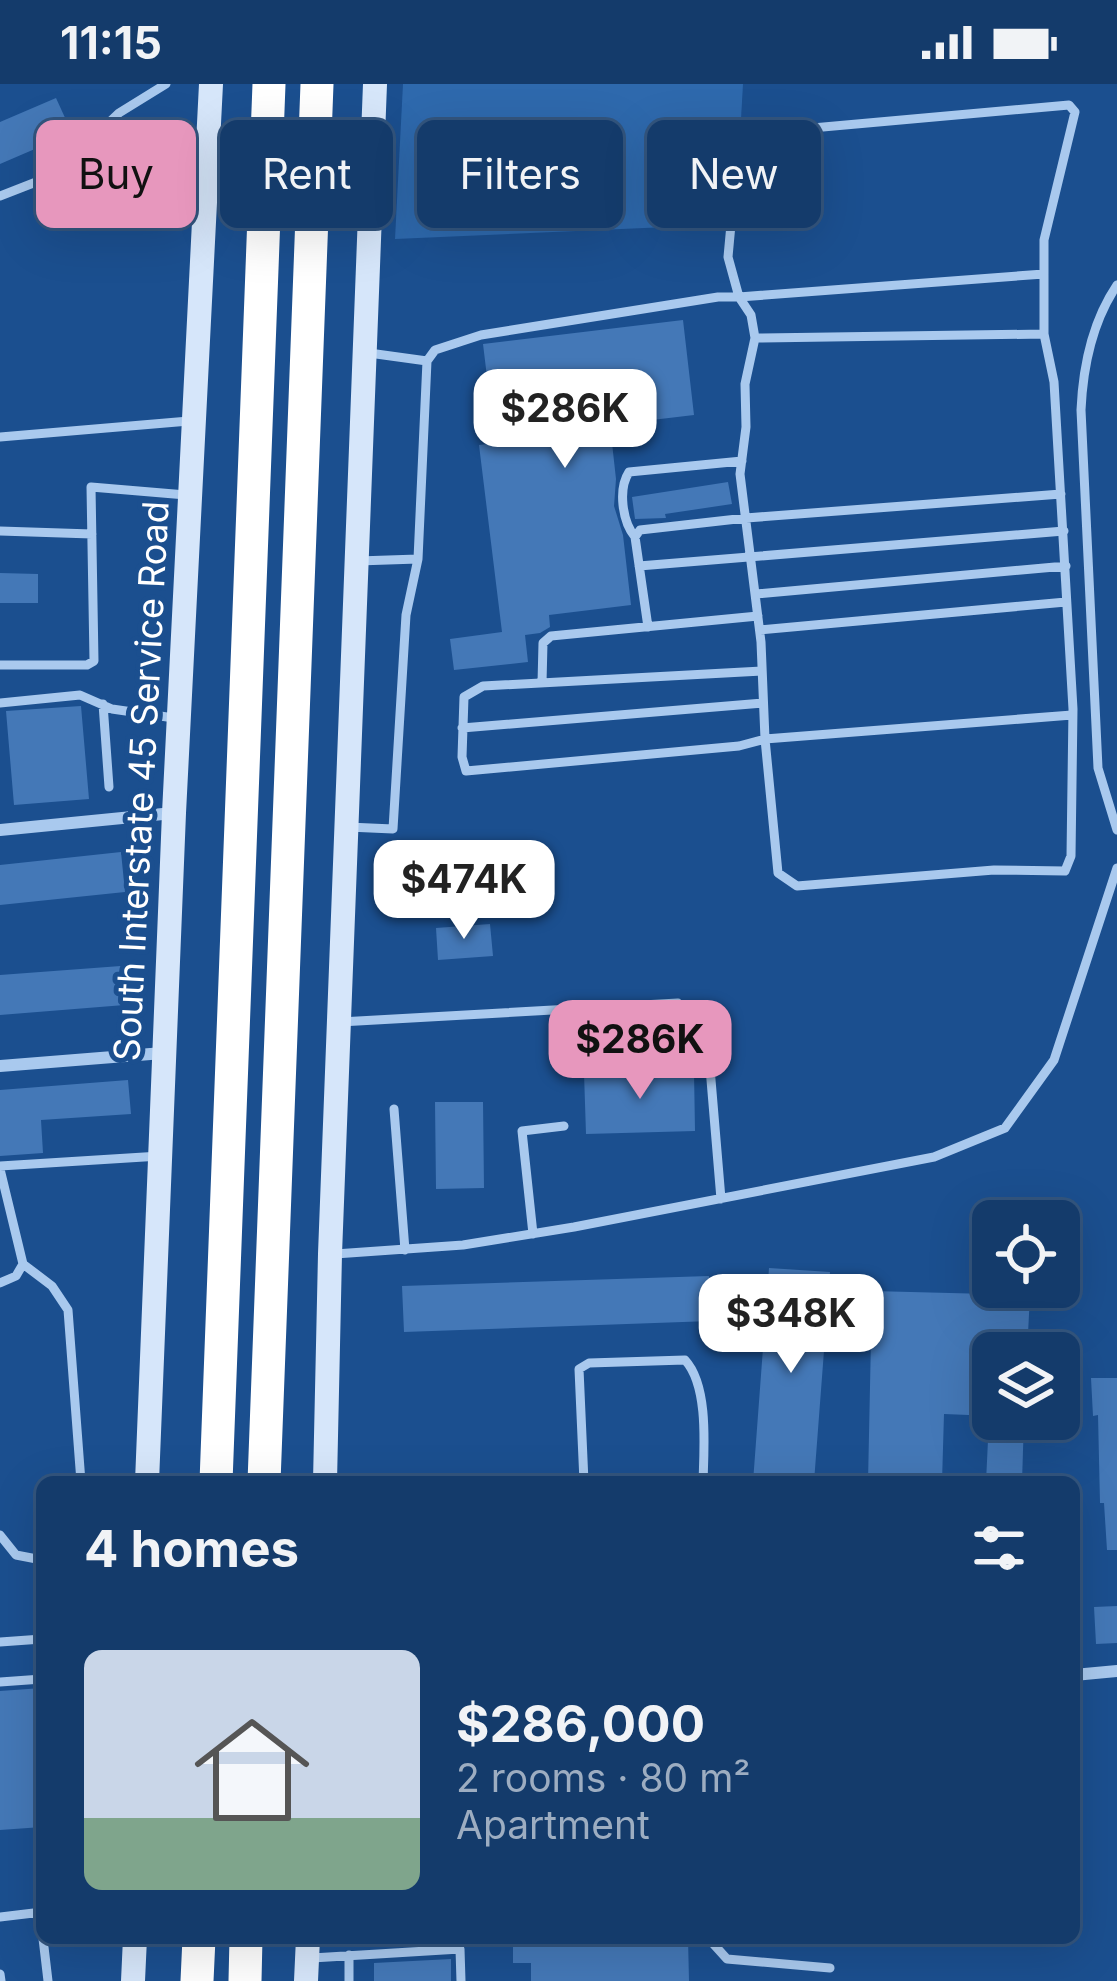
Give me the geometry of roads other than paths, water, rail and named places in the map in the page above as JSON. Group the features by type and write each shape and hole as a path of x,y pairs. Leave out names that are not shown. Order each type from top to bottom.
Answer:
{"highway":[{"path":"216,1476 269,84"},
{"path":"264,1476 319,91"},
{"path":"244,1981 246,1944"}],"main road":[{"name":"South Interstate 45 Service Road","path":"147,1476 174,813 211,84"},
{"path":"325,1476 375,84"},
{"path":"134,1981 135,1944"}],"street":[{"path":"0,830 174,813"},
{"path":"0,1066 163,1054"},
{"path":"1080,1674 1117,1671"}],"lane":[{"path":"0,196 55,175 119,113 166,84"},
{"path":"1069,105 1075,112 1044,240 1045,334 1054,382 1072,715 1071,856 1065,871 994,870 797,886 778,873 742,461 745,384 754,338 751,315 739,298 728,257 739,138 744,134 1069,105"},
{"path":"348,827 393,829 406,615 418,560 427,361 435,350 481,335 718,296 1044,274"},
{"path":"1117,285 1084,366 1082,410 1098,768 1117,830"},
{"path":"754,338 1045,334"},
{"path":"363,352 427,361"},
{"path":"0,437 195,421"},
{"path":"649,627 635,537 626,526 623,482 629,472 742,461"},
{"path":"0,665 87,665 94,661 92,487 191,496"},
{"path":"635,537 640,530 746,518 1061,494"},
{"path":"0,531 92,534"},
{"path":"639,566 1064,531"},
{"path":"358,561 418,560"},
{"path":"756,594 1066,566"},
{"path":"760,629 1066,602"},
{"path":"542,683 543,643 551,636 758,616"},
{"path":"762,671 483,686 464,697 466,770 739,746 765,739 1072,715"},
{"path":"0,703 80,695 124,711 179,718"},
{"path":"462,728 763,703"},
{"path":"103,704 109,787"},
{"path":"330,1254 533,1234 721,1199 934,1157 1005,1128 1054,1060 1117,868"},
{"path":"340,1022 679,1003"},
{"path":"710,1068 721,1199"},
{"path":"394,1109 405,1250"},
{"path":"533,1234 521,1131 564,1126"},
{"path":"81,1476 68,1310 52,1286 23,1264 0,1168 160,1156"},
{"path":"0,1283 16,1276 23,1264"},
{"path":"584,1476 579,1369 589,1363 685,1360 692,1367 705,1424 703,1476"},
{"path":"0,1535 16,1555 36,1559"},
{"path":"0,1642 36,1639"},
{"path":"0,1682 36,1679"},
{"path":"0,1917 36,1913"},
{"path":"44,1944 48,1981"},
{"path":"714,1944 727,1958 830,1968"},
{"path":"307,1959 460,1949 461,1981"},
{"path":"349,1955 349,1981"}]}
